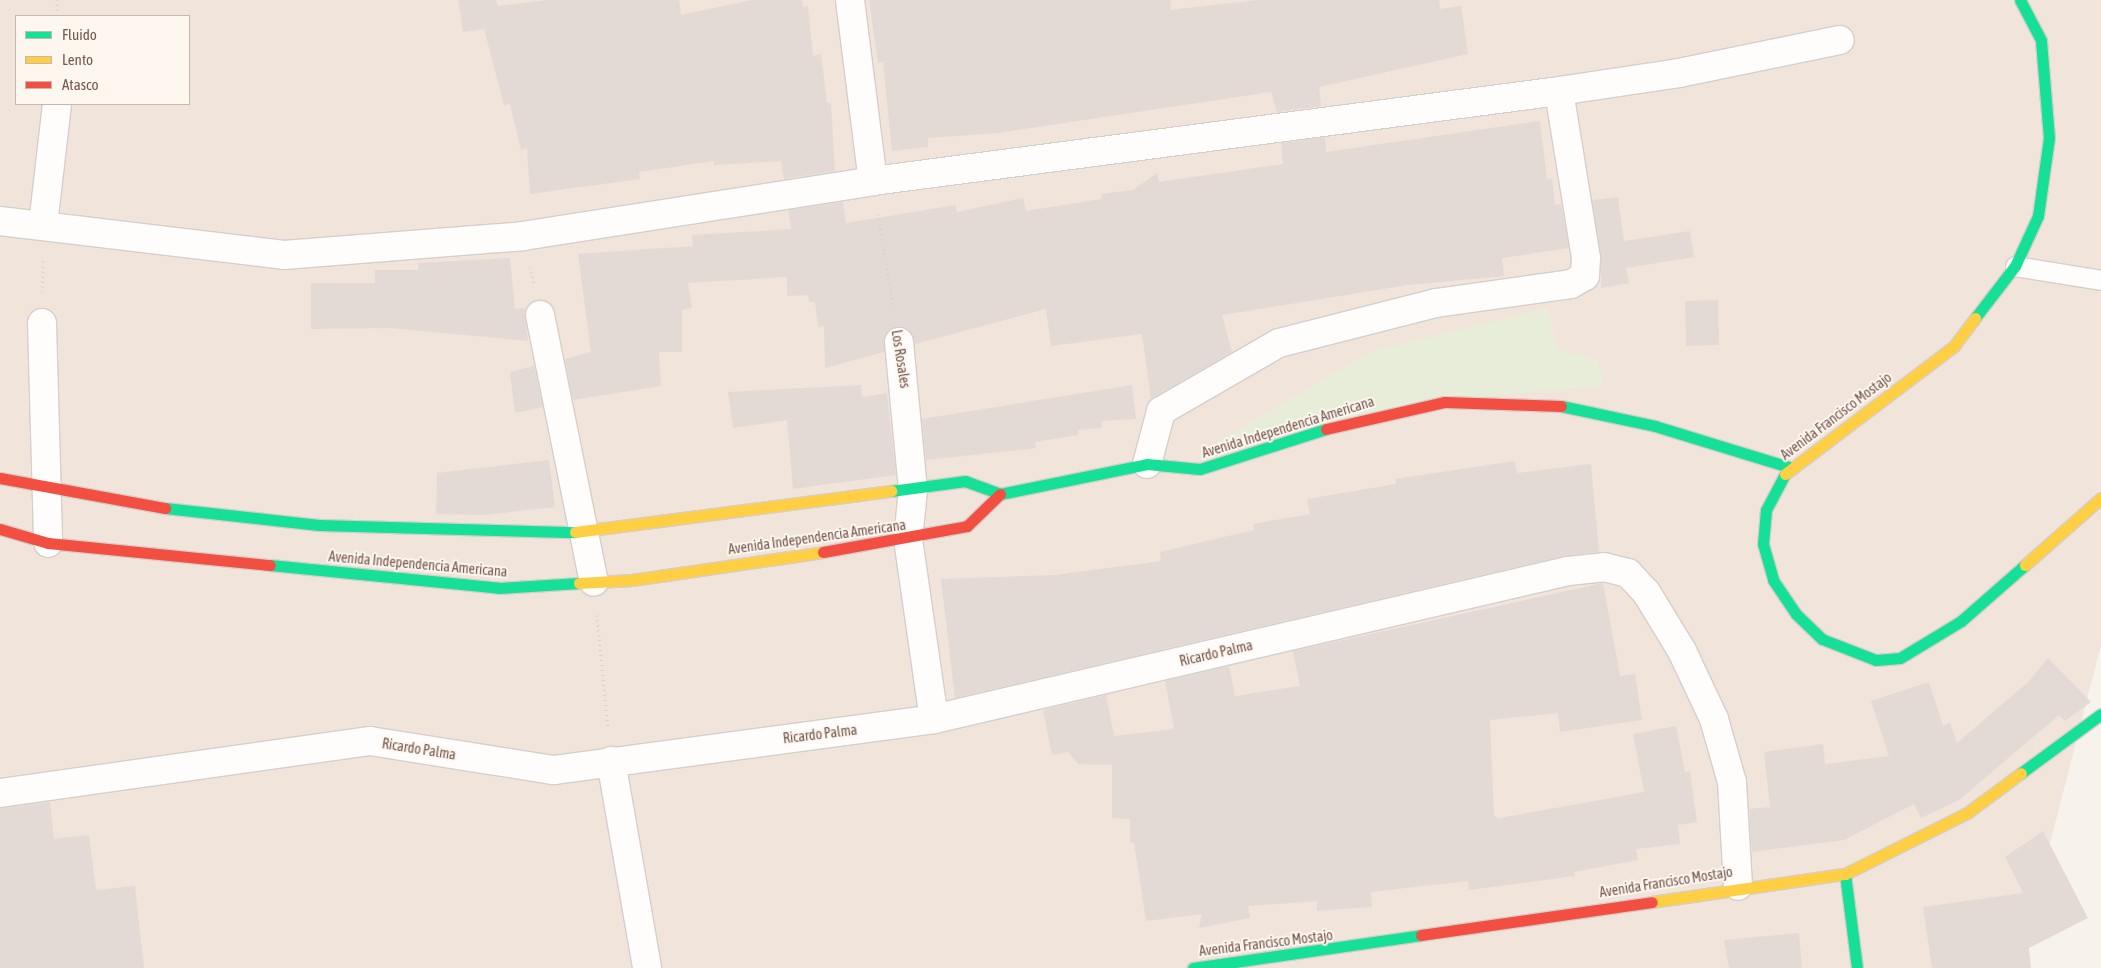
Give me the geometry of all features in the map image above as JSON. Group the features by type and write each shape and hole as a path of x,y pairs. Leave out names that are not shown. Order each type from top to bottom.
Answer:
{"street":[{"path":"850,0 873,181"},
{"name":"Avenida Francisco Mostajo","path":"2020,0 2041,40 2049,138 2038,216 2015,266 1954,346 1789,467 1766,510 1763,544 1773,580 1796,614 1822,639 1876,660 1900,658 1960,621 2101,498"},
{"path":"0,221 284,255 523,236 873,181 1559,92 1679,73 1840,40"},
{"path":"1147,464 1161,411 1279,344 1436,303 1571,284 1585,276 1586,258 1559,92"},
{"path":"43,225 57,105"},
{"path":"540,315 587,530 594,582"},
{"path":"42,323 49,491 48,543"},
{"name":"Los Rosales","path":"899,342 913,490 908,539 934,719"},
{"name":"Avenida Independencia Americana","path":"0,529 48,543 499,588 594,582 908,539 966,526 1000,494 1147,464 1200,469 1362,418 1445,402 1549,404 1655,426 1789,467"},
{"path":"0,478 49,491 120,503 318,525 544,534 913,490 965,482 1000,494"},
{"name":"Ricardo Palma","path":"0,793 370,741 554,770 934,719 1568,571 1604,567 1628,573 1646,592 1682,651 1714,719 1732,782 1738,886"},
{"name":"Avenida Francisco Mostajo","path":"1193,968 1738,886 1845,874 1967,813 2101,714"},
{"path":"610,761 648,968"},
{"path":"1845,874 1857,968"}],"lane":[{"path":"2015,266 2101,280"}],"path":[{"path":"57,0 57,15"},
{"name":"Los Rosales","path":"873,181 899,342"},
{"path":"42,323 43,225"},
{"path":"523,236 540,315"},
{"path":"594,582 610,761"}],"shaded area":[{"path":"0,0 2101,0 2101,645 2018,968 0,968"}],"green space":[{"path":"1547,308 1558,350 1598,360 1604,386 1451,399 1219,448 1217,442 1372,351"}],"building":[{"path":"458,0 496,0 498,6 548,0 679,0 681,15 752,0 802,0 803,7 808,6 813,56 821,54 827,103 831,103 835,171 784,179 781,161 714,165 714,161 639,172 640,179 530,194 527,148 521,150 510,104 504,105 484,29 463,32"},
{"path":"869,0 1171,0 1170,10 1257,0 1439,0 1440,9 1461,6 1468,54 1319,87 1321,106 1277,112 1271,92 997,133 928,138 928,147 892,151 883,62 878,63"},
{"path":"1540,121 1547,179 1552,178 1555,205 1561,204 1569,248 1502,258 1504,276 1408,285 1222,315 1232,352 1151,399 1142,334 1051,346 1046,309 915,344 911,333 897,327 885,335 884,352 825,368 824,326 818,327 815,302 809,302 808,295 787,296 787,277 688,283 692,308 682,310 682,352 659,352 661,386 573,400 565,359 591,352 578,254 693,246 692,235 791,229 788,210 843,202 846,223 956,205 957,212 1023,198 1026,211 1102,199 1101,194 1133,190 1157,173 1159,182 1283,164 1281,143 1325,137 1326,152"},
{"path":"1618,197 1624,241 1690,231 1694,257 1626,268 1629,283 1601,288 1601,256 1592,200"},
{"path":"510,258 515,309 524,308 528,341 390,328 311,329 311,283 375,283 375,270 418,270 418,263"},
{"path":"1718,300 1719,345 1686,346 1685,301"},
{"path":"534,366 543,407 515,413 510,372"},
{"path":"861,385 862,397 887,393 896,475 793,489 787,420 733,428 728,392"},
{"path":"1132,385 1136,419 1101,421 1102,428 1078,430 1078,435 1035,442 1036,448 926,460 922,419"},
{"path":"549,460 555,507 485,515 436,514 437,473"},
{"path":"1515,461 1517,473 1591,464 1599,552 1564,556 955,698 941,579 1055,575 1161,561 1160,552 1254,530 1253,524 1310,514 1307,499 1396,484 1395,479"},
{"path":"1603,583 1620,676 1635,674 1642,720 1560,732 1558,713 1490,720 1494,816 1500,818 1644,792 1633,734 1676,726 1685,772 1690,771 1697,822 1678,825 1680,844 1636,849 1638,860 1574,872 1575,876 1469,890 1468,881 1371,892 1372,907 1317,911 1317,901 1248,906 1250,918 1199,928 1202,914 1146,921 1134,843 1130,843 1130,819 1112,818 1112,765 1078,764 1068,752 1052,755 1043,710 1106,695 1114,736 1174,729 1165,681 1229,666 1235,696 1300,686 1293,651"},
{"path":"2048,658 2091,702 2065,721 2059,715 1959,800 1921,818 1914,804 1844,840 1752,852 1749,809 1770,807 1764,752 1823,744 1825,764 1889,756 1871,701 1929,682 1943,726 1950,723 1957,743 2028,682"},
{"path":"50,802 54,839 89,835 96,890 135,886 144,968 0,968 0,808"},
{"path":"2043,831 2088,918 2029,948 2031,968 1932,968 1923,907 2023,893 2005,857"},
{"path":"1799,933 1802,968 1729,968 1724,940"}],"traffic: fast":[{"path":"1975,318 2015,266 2038,216 2049,138 2041,40 2020,0"},
{"path":"1561,406 1655,426 1789,467"},
{"path":"891,491 965,481 1000,494 1147,464 1200,469 1326,429"},
{"path":"1785,474 1766,510 1763,544 1773,580 1796,614 1822,639 1876,660 1900,658 1961,621 2025,565"},
{"path":"165,508 319,525 575,532"},
{"path":"270,565 499,588 579,583"},
{"path":"2021,773 2101,714"},
{"path":"1845,874 1857,968"},
{"path":"1193,968 1421,935"}],"traffic: slow":[{"path":"1785,474 1954,346 1975,318"},
{"path":"575,532 891,491"},
{"path":"2025,565 2101,498"},
{"path":"579,583 632,580 823,552"},
{"path":"1652,902 1845,874 1967,813 2021,773"}],"traffic: jam":[{"path":"1326,429 1445,402 1561,406"},
{"path":"0,478 165,508"},
{"path":"823,552 967,526 1000,494"},
{"path":"0,529 48,543 270,565"},
{"path":"1421,935 1652,902"}]}
